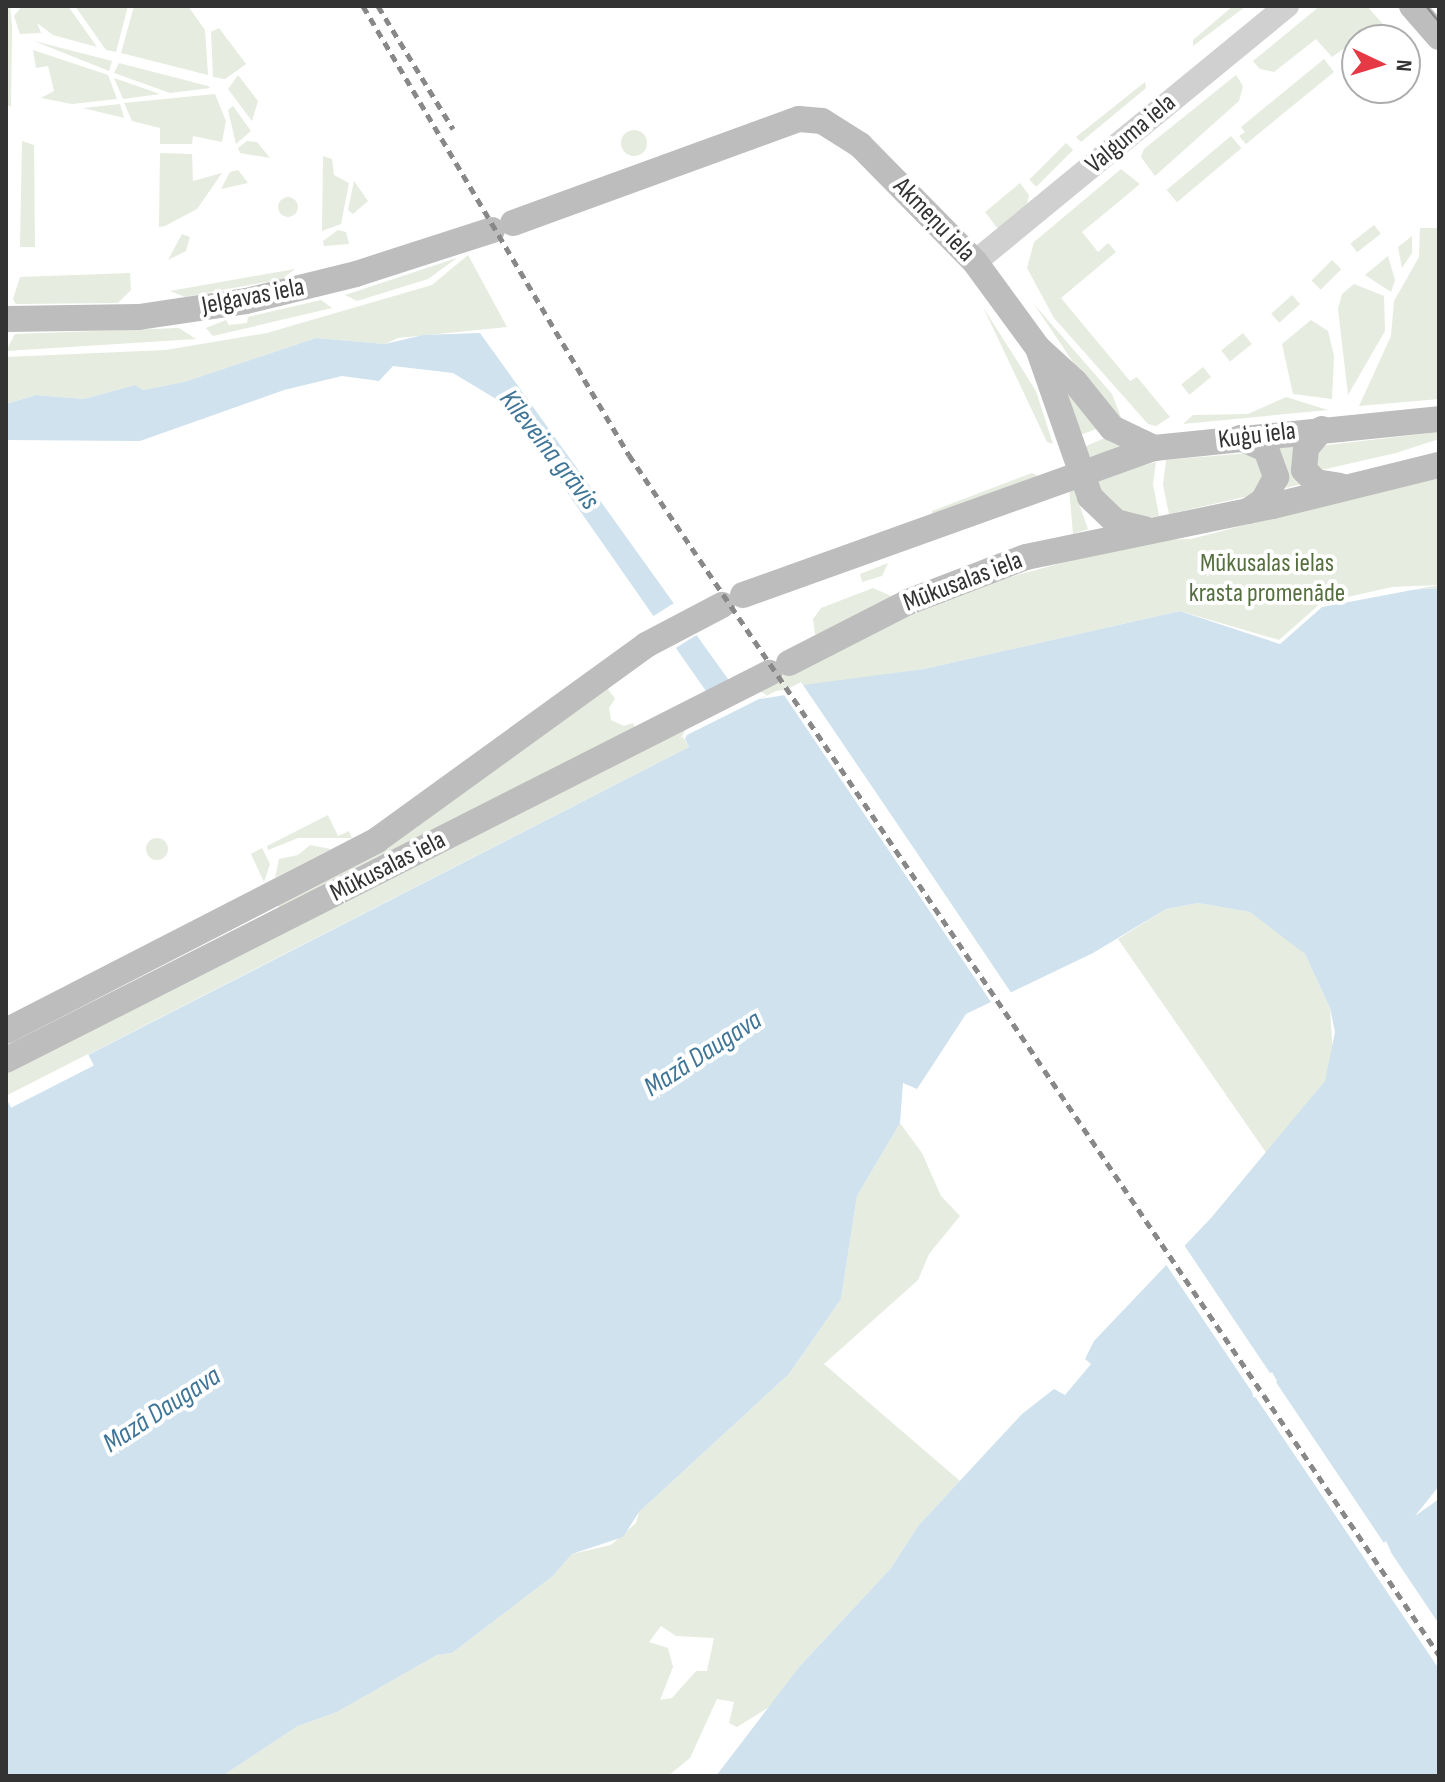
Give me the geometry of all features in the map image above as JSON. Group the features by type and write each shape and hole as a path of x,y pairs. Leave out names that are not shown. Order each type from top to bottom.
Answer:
{"main road":[{"path":"1412,6 1439,37"},
{"name":"Akmeņu iela","path":"809,118 835,126 860,145 975,262 1038,348 1075,382 1112,428 1154,448"},
{"name":"Jelgavas iela","path":"6,319 139,317 246,301 356,274 809,118"},
{"name":"Akmeņu iela","path":"1038,348 1079,472 1101,511 1116,522 1148,530"},
{"name":"Kuģu iela","path":"1079,472 1154,448 1439,419"},
{"path":"1322,429 1306,448 1304,470 1316,482 1340,486 1439,446"},
{"path":"1240,438 1266,449 1276,477 1263,501 1245,512"},
{"path":"1148,530 1245,512 1340,486 1439,465"},
{"name":"Mūkusalas iela","path":"6,1031 377,840 660,636 695,617 733,600 975,515 1079,472"},
{"name":"Mūkusalas iela","path":"6,1060 908,602 997,566 1148,530"}],"street":[{"name":"Valguma iela","path":"975,262 1287,6"}],"green space":[{"path":"6,6 10,6 12,27 11,107 6,104"},
{"path":"22,6 68,6 97,47 53,35 37,23 41,33 20,34 14,16"},
{"path":"75,6 128,6 116,52 106,50"},
{"path":"134,6 188,6 205,30 208,75 121,53"},
{"path":"1233,6 1246,6 1193,46 1193,40"},
{"path":"1320,6 1367,6 1383,24 1341,24 1341,51 1332,57 1316,39 1274,72 1260,69 1253,61"},
{"path":"219,28 246,64 225,79 213,77 211,32"},
{"path":"34,41 112,61 109,71"},
{"path":"33,50 108,75 117,99 72,104 41,98 54,91 48,66 36,68"},
{"path":"1324,59 1334,72 1246,144 1239,136 1245,132 1241,127"},
{"path":"119,63 210,88 170,93 114,73"},
{"path":"238,75 258,101 252,121 228,89"},
{"path":"1236,75 1243,86 1239,101 1155,176 1141,157 1144,149"},
{"path":"114,78 160,94 123,99"},
{"path":"1145,82 1146,88 1081,142 1076,137"},
{"path":"215,94 226,121 222,142 193,136 192,144 160,144 160,128 132,121 124,103"},
{"path":"120,104 124,118 83,108"},
{"path":"233,106 251,131 236,144 228,110"},
{"path":"634,130 643,134 647,143 643,152 634,156 625,152 621,143 625,134"},
{"path":"1231,136 1241,148 1177,202 1167,190"},
{"path":"22,141 34,145 35,247 20,247"},
{"path":"247,141 257,142 270,158 240,153 238,148"},
{"path":"1066,143 1073,150 1036,187 1029,180"},
{"path":"160,153 192,154 193,181 222,173 197,209 159,227"},
{"path":"323,156 332,159 334,175 349,183 341,224 322,231"},
{"path":"1121,169 1140,184 1082,232 1098,252 1108,243 1116,252 1061,298 1130,381 1137,377 1170,417 1156,426 1148,424 1054,318 1027,268 1034,242"},
{"path":"238,170 248,183 221,189 230,172"},
{"path":"354,181 368,201 353,214 348,210"},
{"path":"1020,183 1029,195 1027,204 998,229 985,212"},
{"path":"284,197 292,197 298,207 292,217 284,217 278,211 278,203"},
{"path":"1374,225 1381,234 1357,252 1350,243"},
{"path":"1420,228 1439,228 1439,399 1359,406 1391,336 1394,301 1419,257"},
{"path":"338,230 346,232 349,244 324,246 323,241"},
{"path":"182,234 190,237 186,251 168,260"},
{"path":"1412,236 1412,253 1402,268 1398,247"},
{"path":"468,255 507,327 398,338 385,344 316,338 184,382 143,390 135,385 84,399 36,395 6,404 6,357 166,350 267,333 432,285"},
{"path":"1388,256 1395,280 1391,292 1365,275"},
{"path":"457,258 428,279 357,301 345,295"},
{"path":"1332,260 1341,269 1321,290 1311,281"},
{"path":"295,269 282,279 185,297 170,291"},
{"path":"130,273 131,290 118,303 16,304 13,299 20,277"},
{"path":"1354,284 1384,296 1385,331 1348,395 1338,309 1342,294"},
{"path":"1292,295 1300,304 1279,323 1271,314"},
{"path":"321,300 332,308 213,336 206,328 226,320 229,325 247,323 248,317"},
{"path":"1034,304 1112,394 1121,417 1117,420 1081,374"},
{"path":"983,307 1036,391 1053,444 1047,442"},
{"path":"1311,320 1328,331 1334,356 1332,399 1293,394 1282,344"},
{"path":"179,328 196,339 6,351 15,334"},
{"path":"1243,333 1252,344 1230,362 1221,351"},
{"path":"1203,367 1211,377 1189,395 1181,385"},
{"path":"1065,390 1099,428 1080,435"},
{"path":"1286,397 1328,410 1183,424 1193,415 1248,414"},
{"path":"1439,432 1439,439 1396,453 1317,471 1319,446"},
{"path":"1107,437 1122,447 1088,457 1084,447"},
{"path":"1297,439 1302,484 1285,488 1277,441"},
{"path":"1249,453 1267,467 1253,495 1169,514 1163,485 1166,460"},
{"path":"1156,462 1153,484 1159,516 1138,519 1104,502 1096,478"},
{"path":"1032,473 1040,477 932,514 932,511"},
{"name":"Mūkusalas ielas krasta promenāde","path":"1439,475 1439,588 1393,591 1280,644 1180,611 924,669 776,691 683,737 689,747 89,1054 6,1111 6,1072 801,666 963,590 1145,540 1191,539"},
{"path":"1073,487 1088,529 1073,534 1069,488"},
{"path":"888,563 882,576 862,582 860,574"},
{"path":"913,587 818,637 815,634 813,619 821,608 873,588 891,596"},
{"path":"606,686 615,699 609,708 611,720 624,726 633,723 636,729 281,911 277,903"},
{"path":"328,815 338,836 349,831 352,838 298,838 268,850 267,846"},
{"path":"157,838 165,841 168,849 165,857 157,860 149,857 146,849 149,841"},
{"path":"310,845 331,849 275,878 279,859 298,855"},
{"path":"262,848 270,864 264,882 251,854"},
{"path":"1198,903 1250,912 1291,941 1305,954 1330,1008 1333,1055 1325,1081 1267,1154 1118,939 1166,909"},
{"path":"900,1123 922,1153 941,1196 960,1216 929,1254 918,1280 824,1364 960,1481 918,1526 891,1568 800,1666 777,1702 737,1727 729,1723 734,1702 717,1699 690,1758 668,1776 222,1776 298,1726 337,1712 437,1655 452,1653 553,1576 572,1554 611,1545 636,1523 639,1512 789,1374 841,1299 857,1196","holes":["661,1626 676,1636 714,1638 707,1671 696,1671 672,1698 660,1700 673,1667 668,1648 649,1642"]}],"water":[{"path":"480,333 728,679 761,699 785,695 803,685 924,669 1180,611 1280,644 1322,607 1393,591 1439,588 1439,1486 1415,1516 1439,1499 1439,1776 716,1776 800,1666 891,1568 918,1526 1022,1414 1054,1389 1065,1395 1091,1364 1085,1359 1094,1341 1211,1218 1325,1081 1335,1032 1330,1008 1305,954 1250,912 1198,903 1166,909 1093,953 966,1014 917,1089 903,1083 900,1123 857,1196 841,1299 789,1374 639,1512 623,1537 572,1554 553,1576 452,1653 437,1655 337,1712 298,1726 222,1776 6,1776 6,1097 689,747 685,739 708,694 506,405 453,373 393,366 379,381 342,376 284,390 140,441 6,440 6,404 36,395 84,399 135,385 143,390 184,382 316,338 385,344 423,335","holes":["1272,1372 1277,1381 1260,1398 1253,1397 1252,1388","1386,1541 1391,1552 1370,1568 1367,1560"]}],"pier":[{"path":"1439,585 1322,607 1280,644 1180,611 1279,640 1321,603 1392,587"},
{"path":"679,600 700,633 673,650 652,617"},
{"path":"801,682 1014,997 993,1005 782,692"},
{"path":"748,685 767,695 681,738 695,712"},
{"path":"88,1054 94,1066 11,1108 6,1096"},
{"path":"1180,1239 1386,1546 1371,1564 1388,1548 1439,1624 1439,1669 1163,1260"}],"tram line":[{"path":"1426,6 1439,22"}],"railway":[{"path":"363,6 629,455 1439,1655"},
{"path":"378,6 453,129"}],"water label":[{"name":"Kīleveina grāvis","path":"549,450"},
{"name":"Mazā Daugava","path":"703,1054"},
{"name":"Mazā Daugava","path":"162,1410"}]}
